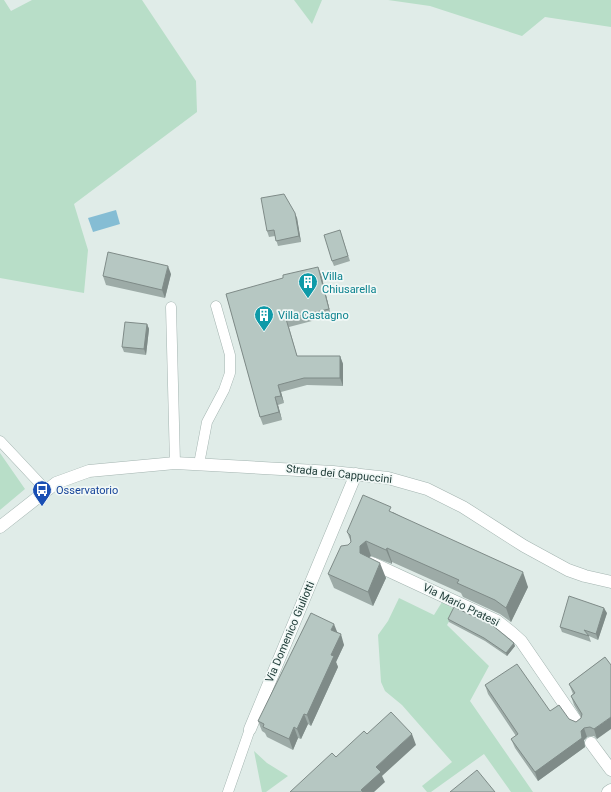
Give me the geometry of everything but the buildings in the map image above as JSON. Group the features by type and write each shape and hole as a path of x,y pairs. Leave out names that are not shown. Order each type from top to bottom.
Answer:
{"street":[{"name":"Strada dei Cappuccini","path":"0,526 46,490 62,480 89,471 175,463 356,474 401,481 444,496 551,562 576,574 611,582"},
{"name":"Via Domenico Giuliotti","path":"250,729 333,545 356,474"},
{"name":"Via Mario Pratesi","path":"372,563 487,616 511,632 521,642 578,724"},
{"path":"591,743 611,770"}],"lane":[{"path":"200,464 207,422 224,390 230,373 230,354 216,306"},
{"path":"171,307 175,463"},
{"path":"0,441 46,490"},
{"name":"Via Domenico Giuliotti","path":"228,792 250,729"}],"green space":[{"path":"0,0 4,0 11,11 32,0 142,0 196,81 197,112 74,204 88,250 84,293 0,278"},
{"path":"294,0 322,0 312,24"},
{"path":"388,0 611,0 611,27 545,17 522,36 430,6"},
{"path":"0,453 25,489 0,510"},
{"path":"399,598 434,615 442,602 456,610 447,625 489,666 470,701 533,792 511,792 484,754 431,792 427,792 422,786 452,762 402,705 385,691 381,682 378,635 388,621"},
{"path":"254,751 267,763 288,776 266,792 262,792"}],"water":[{"path":"116,210 120,224 93,232 88,218"}],"place":[{"name":"Villa Chiusarella","path":"308,299"},
{"name":"Villa Castagno","path":"264,332"},
{"name":"Osservatorio","path":"42,507"}]}
